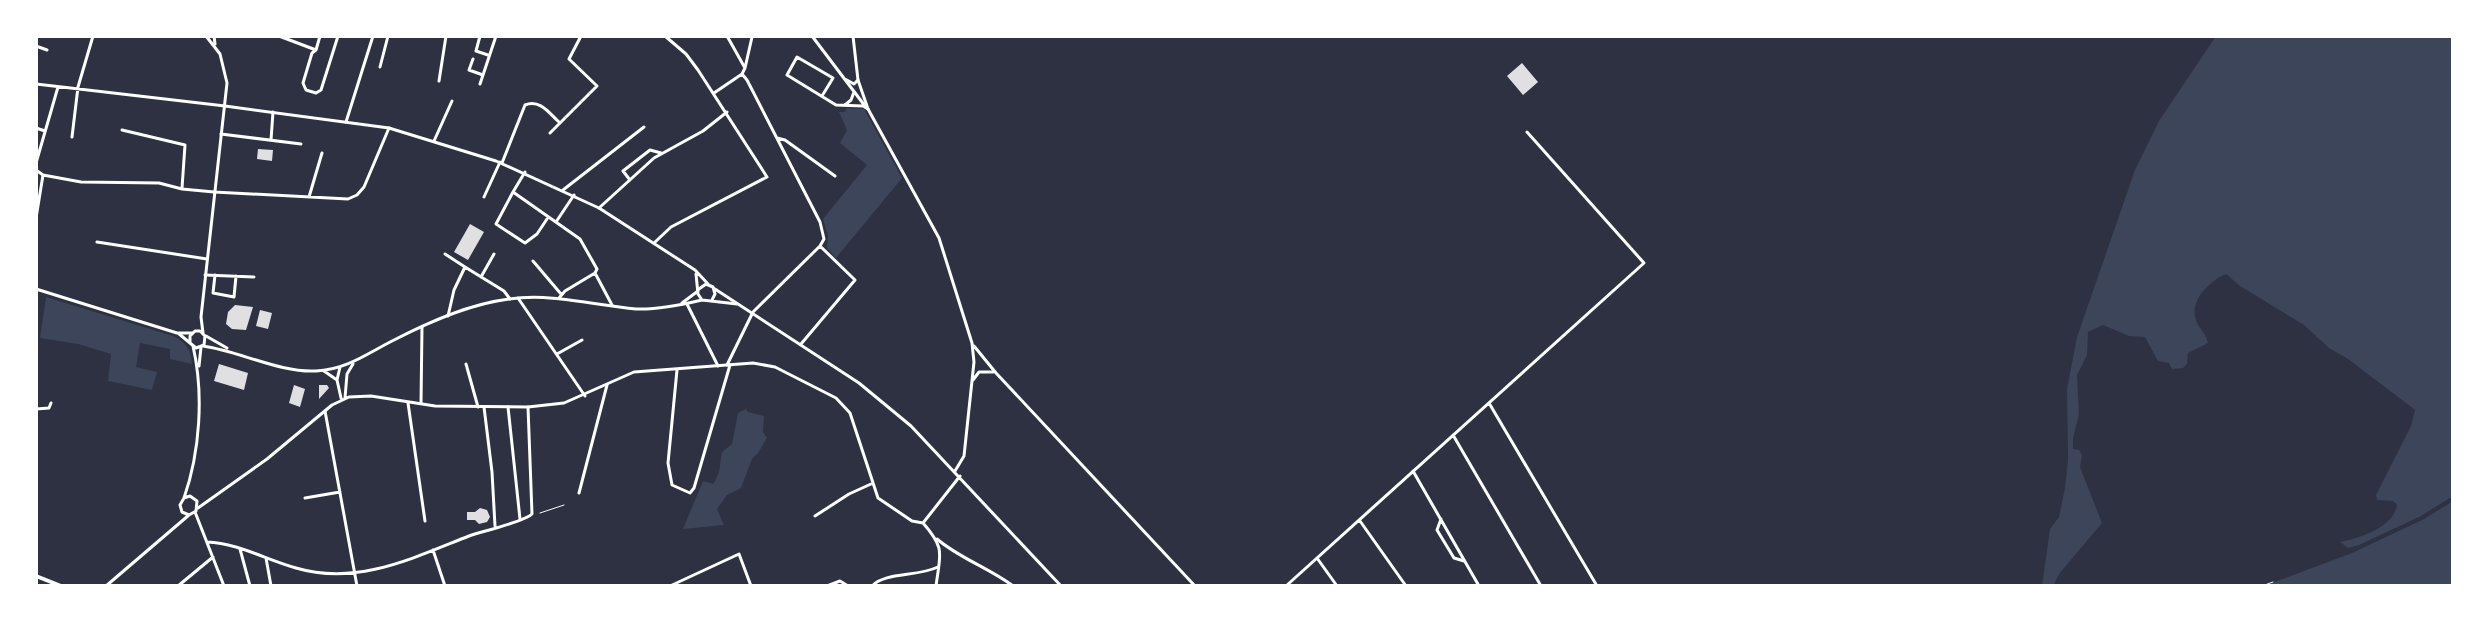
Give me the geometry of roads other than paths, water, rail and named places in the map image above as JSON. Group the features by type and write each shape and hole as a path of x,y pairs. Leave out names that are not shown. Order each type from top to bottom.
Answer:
{"main road":[{"path":"36,576 61,586"}],"street":[{"path":"72,137 78,87 93,36"},
{"path":"206,36 215,44"},
{"path":"178,524 180,502 190,485 198,430 198,370 204,335 201,317 225,106 225,67 214,36"},
{"path":"279,36 316,50"},
{"path":"320,36 303,83 306,90 318,93 338,36"},
{"path":"346,122 373,36"},
{"path":"380,67 388,36"},
{"path":"439,81 446,36"},
{"path":"480,36 476,51 490,55"},
{"path":"480,84 496,36"},
{"path":"550,133 597,86 569,59 581,36"},
{"path":"654,243 671,227 767,177 686,54 665,36"},
{"path":"727,36 745,68"},
{"path":"812,36 868,109"},
{"path":"853,36 858,80 868,109 939,238 972,343 974,362 964,456 955,471"},
{"path":"714,93 742,74 752,37"},
{"path":"36,46 47,50"},
{"path":"822,96 833,78 797,57 787,75 822,96 842,106 858,105 868,109"},
{"path":"473,59 469,70 483,75"},
{"path":"677,368 668,463 674,488 690,493 729,365 753,312 824,239 820,222 742,74"},
{"path":"842,77 854,84 858,80"},
{"path":"36,84 389,128 501,163 574,195 695,270 715,289 801,344 884,403 960,476 1061,586"},
{"path":"36,163 58,87"},
{"path":"842,106 851,100 854,92"},
{"path":"434,141 452,101"},
{"path":"484,197 525,105 533,103 542,106 560,123"},
{"path":"271,140 273,112"},
{"path":"599,208 662,153 703,131 727,112"},
{"path":"563,190 644,127"},
{"path":"36,128 45,131"},
{"path":"36,170 43,175 81,182 159,183 214,192 348,199 364,187 389,128"},
{"path":"122,130 185,145 182,189"},
{"path":"1286,586 1644,263 1527,132"},
{"path":"221,134 301,144"},
{"path":"777,138 785,140 835,176"},
{"path":"630,180 623,171 650,150 662,153"},
{"path":"309,197 322,153"},
{"path":"525,172 496,224 525,243 537,234 548,217"},
{"path":"36,218 43,175"},
{"path":"513,192 580,239 612,305"},
{"path":"556,223 574,195"},
{"path":"97,242 207,259"},
{"path":"801,344 855,280 820,246"},
{"path":"445,254 504,291 510,299"},
{"path":"481,277 494,254"},
{"path":"533,261 560,296"},
{"path":"448,316 454,290 465,267"},
{"path":"695,270 702,300"},
{"path":"560,296 595,273"},
{"path":"205,275 254,277"},
{"path":"215,275 213,293 234,297 236,276"},
{"path":"679,304 708,284"},
{"path":"36,289 177,333 191,344 230,350 298,370 324,371 354,362 448,316 510,299 560,296 653,309 702,300 739,304"},
{"path":"712,300 715,289"},
{"path":"518,298 585,396"},
{"path":"687,303 718,366"},
{"path":"198,370 191,344 201,317"},
{"path":"421,404 422,327"},
{"path":"177,333 204,335 230,350"},
{"path":"556,354 582,340"},
{"path":"972,343 996,373 1195,586"},
{"path":"343,399 347,390 347,374 354,362"},
{"path":"103,586 178,524 343,399 371,396 421,404 528,407 564,403 634,372 753,363 775,367 836,398 850,413 878,498 912,521 923,523 952,551 975,561 1013,586"},
{"path":"466,364 478,407"},
{"path":"341,367 347,374"},
{"path":"341,367 337,380 343,399"},
{"path":"324,371 337,380"},
{"path":"971,383 979,372 996,373"},
{"path":"579,493 607,385"},
{"path":"347,390 357,396"},
{"path":"332,405 339,394"},
{"path":"36,409 49,408 51,403"},
{"path":"408,403 425,521"},
{"path":"1489,403 1597,586"},
{"path":"484,407 495,526"},
{"path":"508,407 520,520"},
{"path":"207,542 228,543 306,571 354,574 377,570 530,516 533,505 528,407"},
{"path":"325,411 357,586"},
{"path":"1453,435 1541,586"},
{"path":"1413,471 1479,586"},
{"path":"923,523 960,476"},
{"path":"815,516 871,484"},
{"path":"190,485 192,497 208,502"},
{"path":"305,498 340,492"},
{"path":"184,498 192,497"},
{"path":"197,501 193,513 224,586"},
{"path":"181,510 193,513"},
{"path":"1441,519 1437,530 1454,558 1464,561"},
{"path":"1359,520 1406,586"},
{"path":"936,586 941,557 937,539"},
{"path":"240,549 250,586"},
{"path":"433,550 445,586"},
{"path":"670,586 739,554 751,586"},
{"path":"178,586 213,557"},
{"path":"266,558 271,586"},
{"path":"1317,558 1337,586"},
{"path":"872,586 883,578 923,574 938,567"},
{"path":"827,586 840,581 848,586"}],"lane":[{"path":"2262,586 2273,582"}]}
